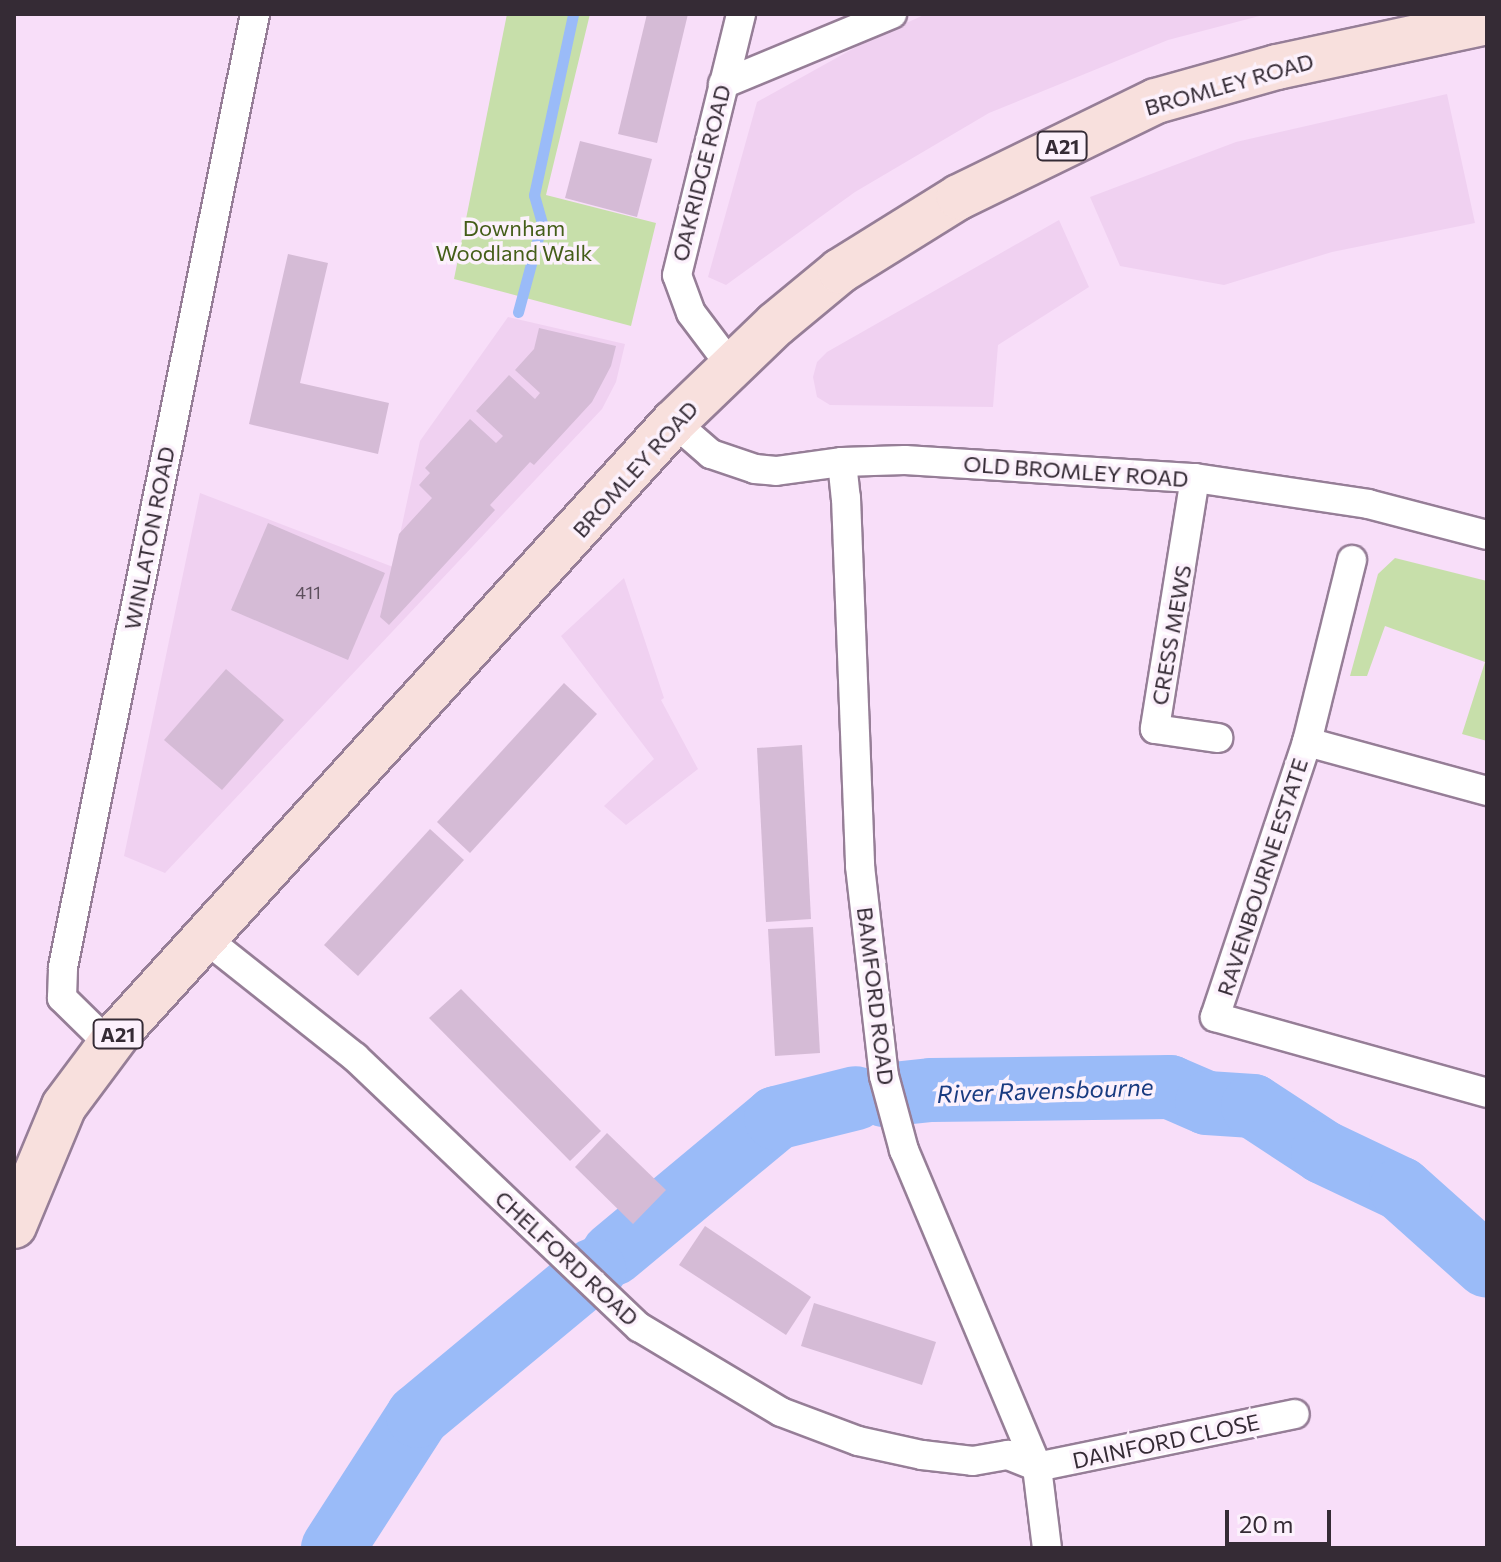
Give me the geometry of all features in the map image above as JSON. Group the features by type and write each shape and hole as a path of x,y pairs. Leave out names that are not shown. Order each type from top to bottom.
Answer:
{"main road":[{"name":"BROMLEY ROAD","path":"14,1226 64,1106 109,1044 674,422 731,366 840,271 959,197 1156,101 1277,67 1487,22"}],"street":[{"name":"WINLATON ROAD","path":"109,1044 62,998 63,967 255,14"},
{"name":"OAKRIDGE ROAD","path":"731,366 691,313 677,275 741,14"},
{"path":"723,84 892,14"},
{"name":"OLD BROMLEY ROAD","path":"674,422 711,454 755,469 816,468 842,462 905,460 1195,478 1368,504 1487,535"},
{"name":"BAMFORD ROAD","path":"842,462 860,866 884,1076 904,1150 1037,1467 1047,1548"},
{"name":"CRESS MEWS","path":"1195,478 1155,729 1218,738"},
{"name":"RAVENBOURNE ESTATE","path":"1352,560 1307,742 1215,1017 1487,1093"},
{"name":"RAVENBOURNE ESTATE","path":"1307,742 1487,791"},
{"name":"CHELFORD ROAD","path":"206,939 355,1057 639,1327 781,1412 858,1441 922,1455 973,1461 1008,1455 1037,1467"},
{"name":"DAINFORD CLOSE","path":"1037,1467 1295,1414"}],"shaded area":[{"path":"926,14 1267,14 1168,40 989,113 855,192 726,285 708,277 757,102 867,41"},
{"path":"1447,94 1475,223 1332,252 1224,285 1120,266 1090,197 1236,142"},
{"path":"1059,220 1089,287 998,345 993,407 830,405 817,397 813,377 817,362 827,352"},
{"path":"508,317 625,344 616,382 602,409 165,873 124,856 200,493 393,567 420,441"},
{"path":"624,578 664,698 661,700 698,769 626,825 604,806 654,759 561,636"}],"green space":[{"name":"Downham Woodland Walk","path":"507,14 590,14 546,195 656,223 631,326 454,279"},
{"path":"1395,558 1487,581 1487,741 1462,734 1485,662 1385,626 1367,676 1350,676 1378,574"}],"building":[{"path":"647,14 688,14 657,143 618,134"},
{"path":"580,141 652,159 637,217 565,198"},
{"path":"288,254 328,263 300,383 389,403 378,454 249,424"},
{"path":"539,328 616,346 611,366 592,402 534,465 530,462 490,505 495,510 389,625 380,617 399,534 432,498 419,485 430,473 425,468 470,419 496,443 503,436 476,411 509,375 535,399 540,393 515,370 534,349"},
{"path":"268,523 385,573 348,660 231,610"},
{"path":"226,669 284,720 222,790 164,740"},
{"path":"564,683 597,714 470,853 437,822"},
{"path":"802,745 811,919 766,922 757,748"},
{"path":"430,829 464,860 358,976 324,945"},
{"path":"813,927 820,1053 775,1056 768,929"},
{"path":"461,989 601,1131 570,1161 429,1018"},
{"path":"607,1133 666,1190 633,1224 575,1167"},
{"path":"705,1226 811,1297 786,1335 679,1265"},
{"path":"814,1303 936,1342 922,1385 801,1346"}],"waterway":[{"path":"518,312 542,223 534,195 573,14"},
{"name":"River Ravensbourne","path":"884,1095 931,1090 1170,1087 1207,1103 1253,1106 1323,1152 1401,1189 1487,1266"},
{"name":"River Ravensbourne","path":"613,1254 776,1118 856,1098"},
{"name":"River Ravensbourne","path":"333,1548 418,1416 594,1270"}]}
